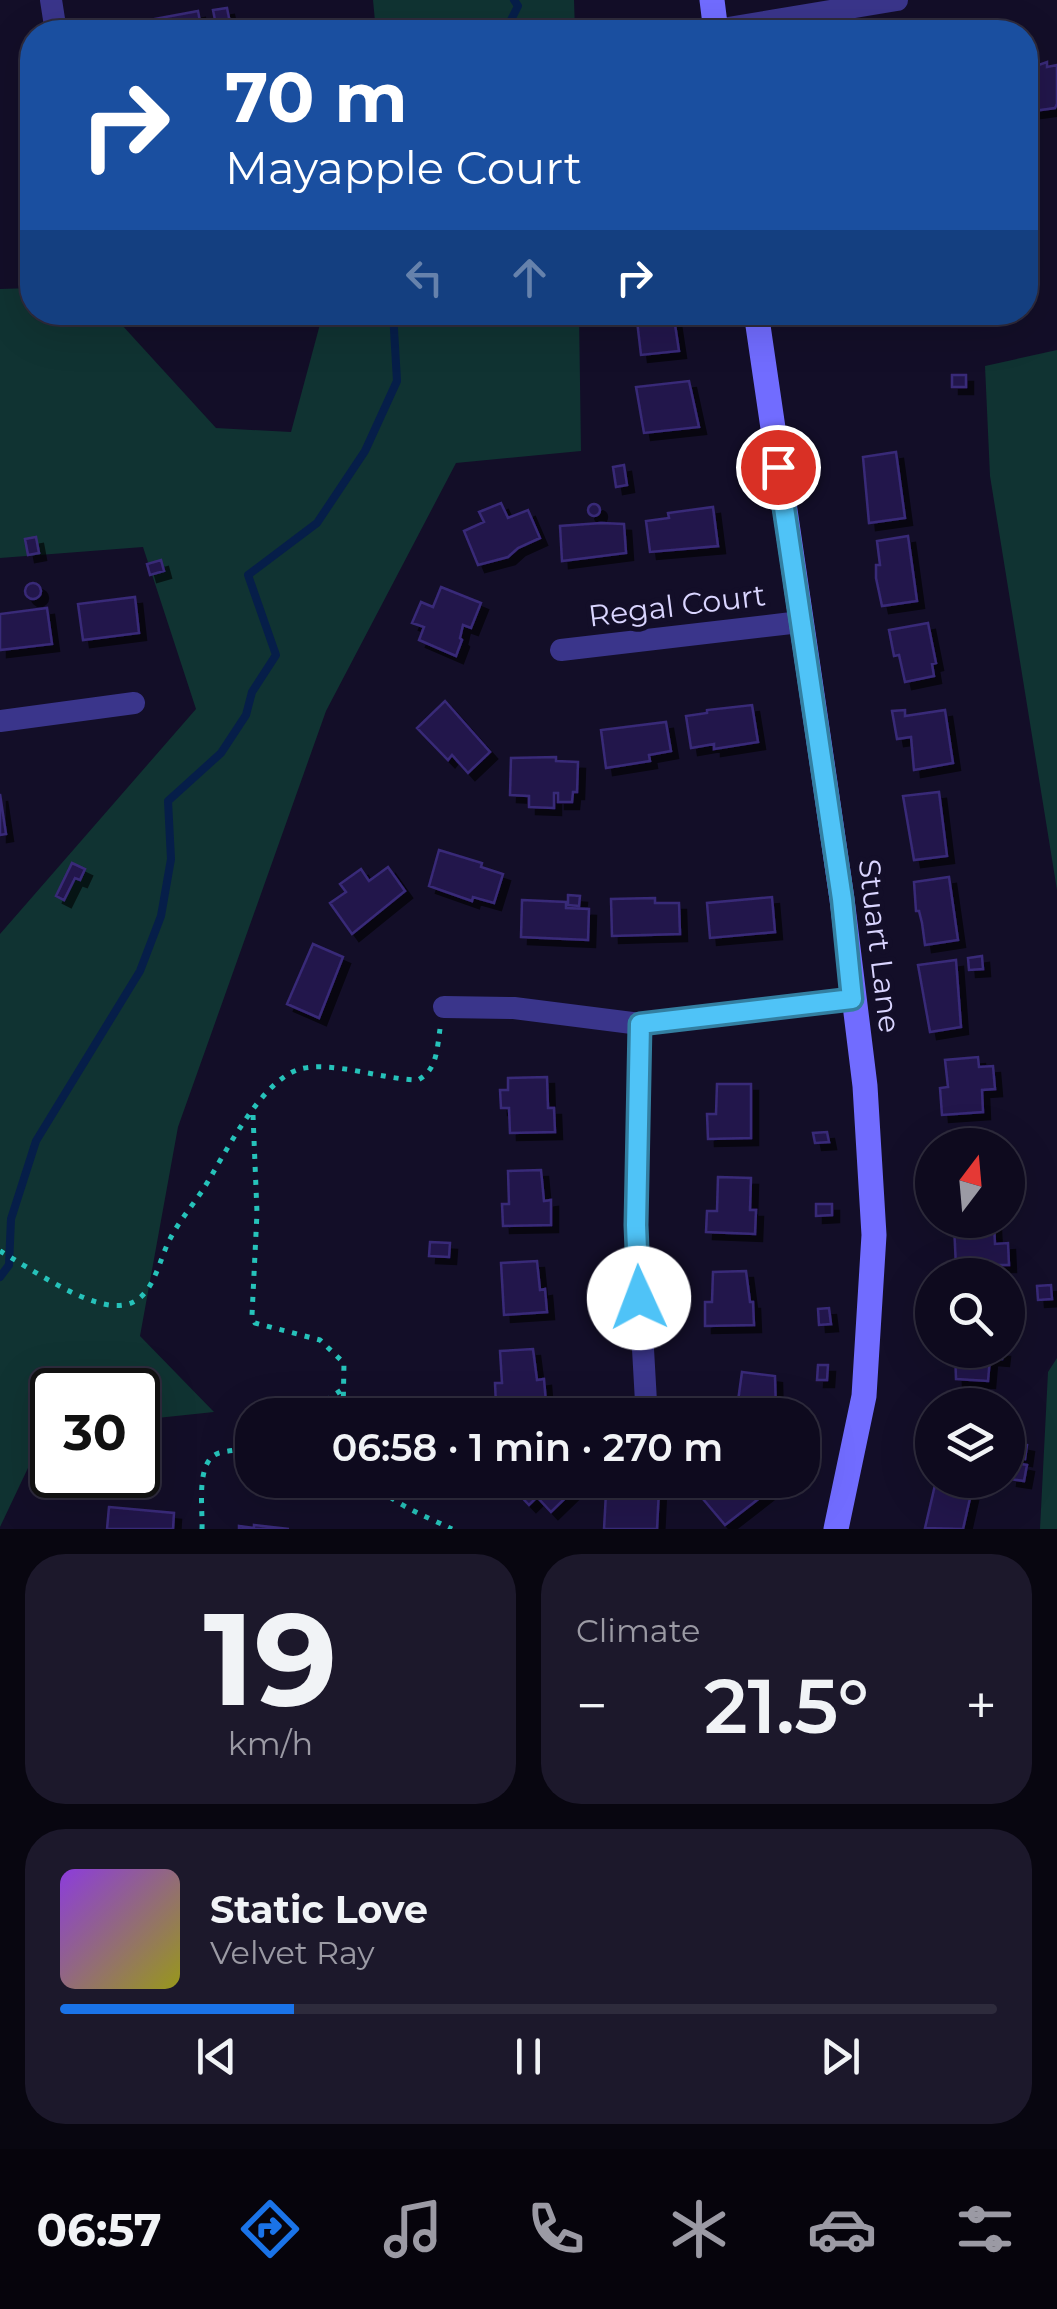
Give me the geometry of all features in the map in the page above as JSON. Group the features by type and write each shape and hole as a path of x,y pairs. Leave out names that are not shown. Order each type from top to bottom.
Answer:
{"street":[{"path":"780,20 897,0"},
{"name":"Stuart Lane","path":"758,325 842,899 865,1086 874,1235 864,1396 836,1529"},
{"name":"Regal Court","path":"561,650 800,622"},
{"path":"0,721 134,702"},
{"path":"444,1007 532,1010 640,1024 852,999"},
{"path":"640,1024 636,1225 646,1398"}],"path":[{"path":"0,1251 89,1300 122,1306 136,1300 148,1290 170,1239 252,1112 285,1075 302,1068 418,1080 428,1075 436,1056 444,1007"},
{"path":"252,1112 257,1214 252,1315 255,1323 320,1340 344,1363 343,1398"},
{"path":"330,1398 343,1389"},
{"path":"202,1529 204,1474 209,1458 235,1450"},
{"path":"394,1498 452,1529"}],"green space":[{"path":"373,0 574,0 575,20 375,20"},
{"path":"20,288 20,325 122,325 216,428 291,432 320,325 579,325 581,451 456,463 326,711 178,1127 140,1336 214,1412 160,1418 160,1368 30,1368 30,1464 0,1527 0,934 196,709 143,547 0,558 0,289"},
{"path":"1057,350 1057,890 990,476 985,366"},
{"path":"1057,1358 1057,1529 1040,1529 1048,1372"}],"building":[{"path":"227,8 229,20 215,20 213,10"},
{"path":"198,11 200,20 149,20"},
{"path":"1047,62 1047,67 1057,65 1055,108 1038,110 1038,65"},
{"path":"638,325 675,325 679,351 641,355"},
{"path":"952,375 966,375 966,387 952,387"},
{"path":"689,381 699,427 644,433 636,387"},
{"path":"896,452 905,518 869,523 863,457"},
{"path":"624,465 627,485 616,487 613,467"},
{"path":"501,503 508,518 528,510 540,538 508,557 478,565 464,531 484,522 479,512"},
{"path":"594,504 600,510 594,516 588,510"},
{"path":"713,507 718,546 650,552 646,521 669,518 668,513"},
{"path":"624,524 626,553 562,561 560,526"},
{"path":"908,536 917,601 882,606 876,578 876,565 880,565 877,541"},
{"path":"36,537 39,553 28,555 25,539"},
{"path":"161,560 164,571 150,575 147,564"},
{"path":"33,583 41,591 33,599 25,591"},
{"path":"441,587 481,603 471,628 463,625 456,656 419,640 424,627 412,623 421,602 433,607"},
{"path":"135,597 139,633 83,640 78,604"},
{"path":"47,608 52,644 0,650 0,614"},
{"path":"928,623 936,663 932,664 934,676 905,682 889,630"},
{"path":"445,701 490,752 468,773 452,755 448,760 417,728"},
{"path":"752,705 758,742 714,749 714,744 691,748 686,716"},
{"path":"905,710 905,716 945,710 953,763 914,770 911,737 897,739 892,711"},
{"path":"666,722 671,751 649,755 650,761 606,768 601,730"},
{"path":"556,757 556,761 578,762 577,792 573,792 572,802 558,802 558,793 554,793 554,808 529,807 529,796 510,795 511,758"},
{"path":"939,792 947,856 914,860 903,796"},
{"path":"0,794 6,834 0,835"},
{"path":"439,850 503,874 494,903 473,897 472,901 429,886"},
{"path":"72,863 85,869 80,880 75,878 64,900 56,896"},
{"path":"388,867 405,891 352,934 330,903 346,892 340,884 361,869 369,881"},
{"path":"949,877 958,940 925,945 916,911 914,882"},
{"path":"568,895 580,896 579,906 568,905"},
{"path":"772,897 775,932 710,938 707,903"},
{"path":"655,898 655,903 679,903 680,934 612,936 611,899"},
{"path":"522,900 566,902 566,908 589,909 588,940 521,937"},
{"path":"313,944 343,957 319,1018 287,1004"},
{"path":"982,956 983,969 969,970 968,958"},
{"path":"956,960 961,1027 930,1032 918,965"},
{"path":"978,1057 979,1067 993,1066 995,1089 982,1090 983,1112 942,1115 940,1088 948,1087 945,1060"},
{"path":"547,1077 548,1108 554,1108 555,1132 510,1133 509,1108 501,1108 500,1090 508,1090 508,1078"},
{"path":"717,1084 751,1084 751,1138 708,1139 707,1114 716,1114"},
{"path":"827,1132 829,1142 815,1143 813,1133"},
{"path":"541,1170 544,1201 551,1200 551,1225 503,1226 502,1204 509,1204 508,1171"},
{"path":"718,1177 751,1178 750,1210 756,1210 755,1234 706,1232 707,1211 717,1211"},
{"path":"816,1204 832,1204 832,1215 816,1216"},
{"path":"955,1238 995,1238 995,1244 1008,1243 1009,1258 956,1258"},
{"path":"430,1242 450,1243 449,1257 429,1256"},
{"path":"537,1261 547,1312 504,1315 501,1263"},
{"path":"746,1271 754,1325 705,1326 705,1302 712,1302 713,1272"},
{"path":"1051,1285 1052,1299 1038,1300 1037,1286"},
{"path":"829,1308 831,1324 819,1325 818,1309"},
{"path":"533,1349 537,1380 544,1379 546,1398 496,1398 495,1383 502,1383 500,1351"},
{"path":"818,1365 828,1365 827,1380 817,1380"},
{"path":"956,1368 989,1368 988,1381 956,1379"},
{"path":"742,1372 775,1376 776,1398 738,1398"},
{"path":"538,1498 565,1498 551,1512"},
{"path":"606,1498 659,1498 657,1529 604,1529"},
{"path":"702,1498 760,1498 725,1525"},
{"path":"932,1498 970,1498 963,1529 925,1528"},
{"path":"109,1507 174,1513 173,1529 107,1529"},
{"path":"254,1525 289,1529 239,1529"}],"waterway":[{"path":"511,20 518,6 514,0"},
{"path":"0,1277 9,1265 11,1219 36,1141 140,971 161,916 171,859 168,801 221,753 246,715 252,692 276,655 248,575 317,523 365,451 397,381 394,325"}],"route":[{"path":"639,1298 636,1225 640,1024 852,999 842,899 778,467"}]}
